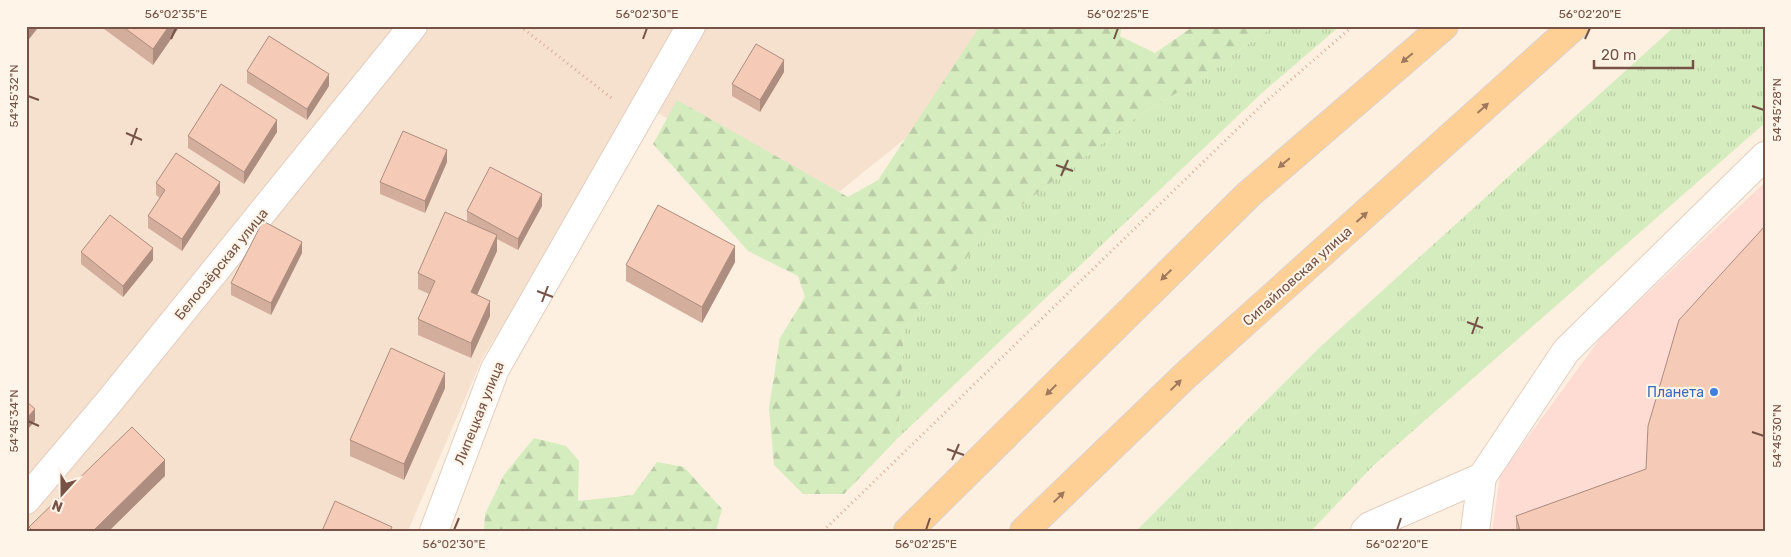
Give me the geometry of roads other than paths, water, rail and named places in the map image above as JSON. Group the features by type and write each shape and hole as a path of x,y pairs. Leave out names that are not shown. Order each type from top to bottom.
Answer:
{"main road":[{"path":"908,531 1248,194 1444,26"},
{"name":"Сипайловская улица","path":"1024,531 1187,374 1574,26"}],"street":[{"name":"Белоозёрская улица","path":"26,500 114,395 414,26"},
{"name":"Липецкая улица","path":"434,531 495,369 691,26"},
{"path":"1475,531 1482,477 1566,351 1765,156"},
{"path":"1365,531 1370,526 1482,477"}],"place":[{"name":"Планета","path":"1714,392"}]}
